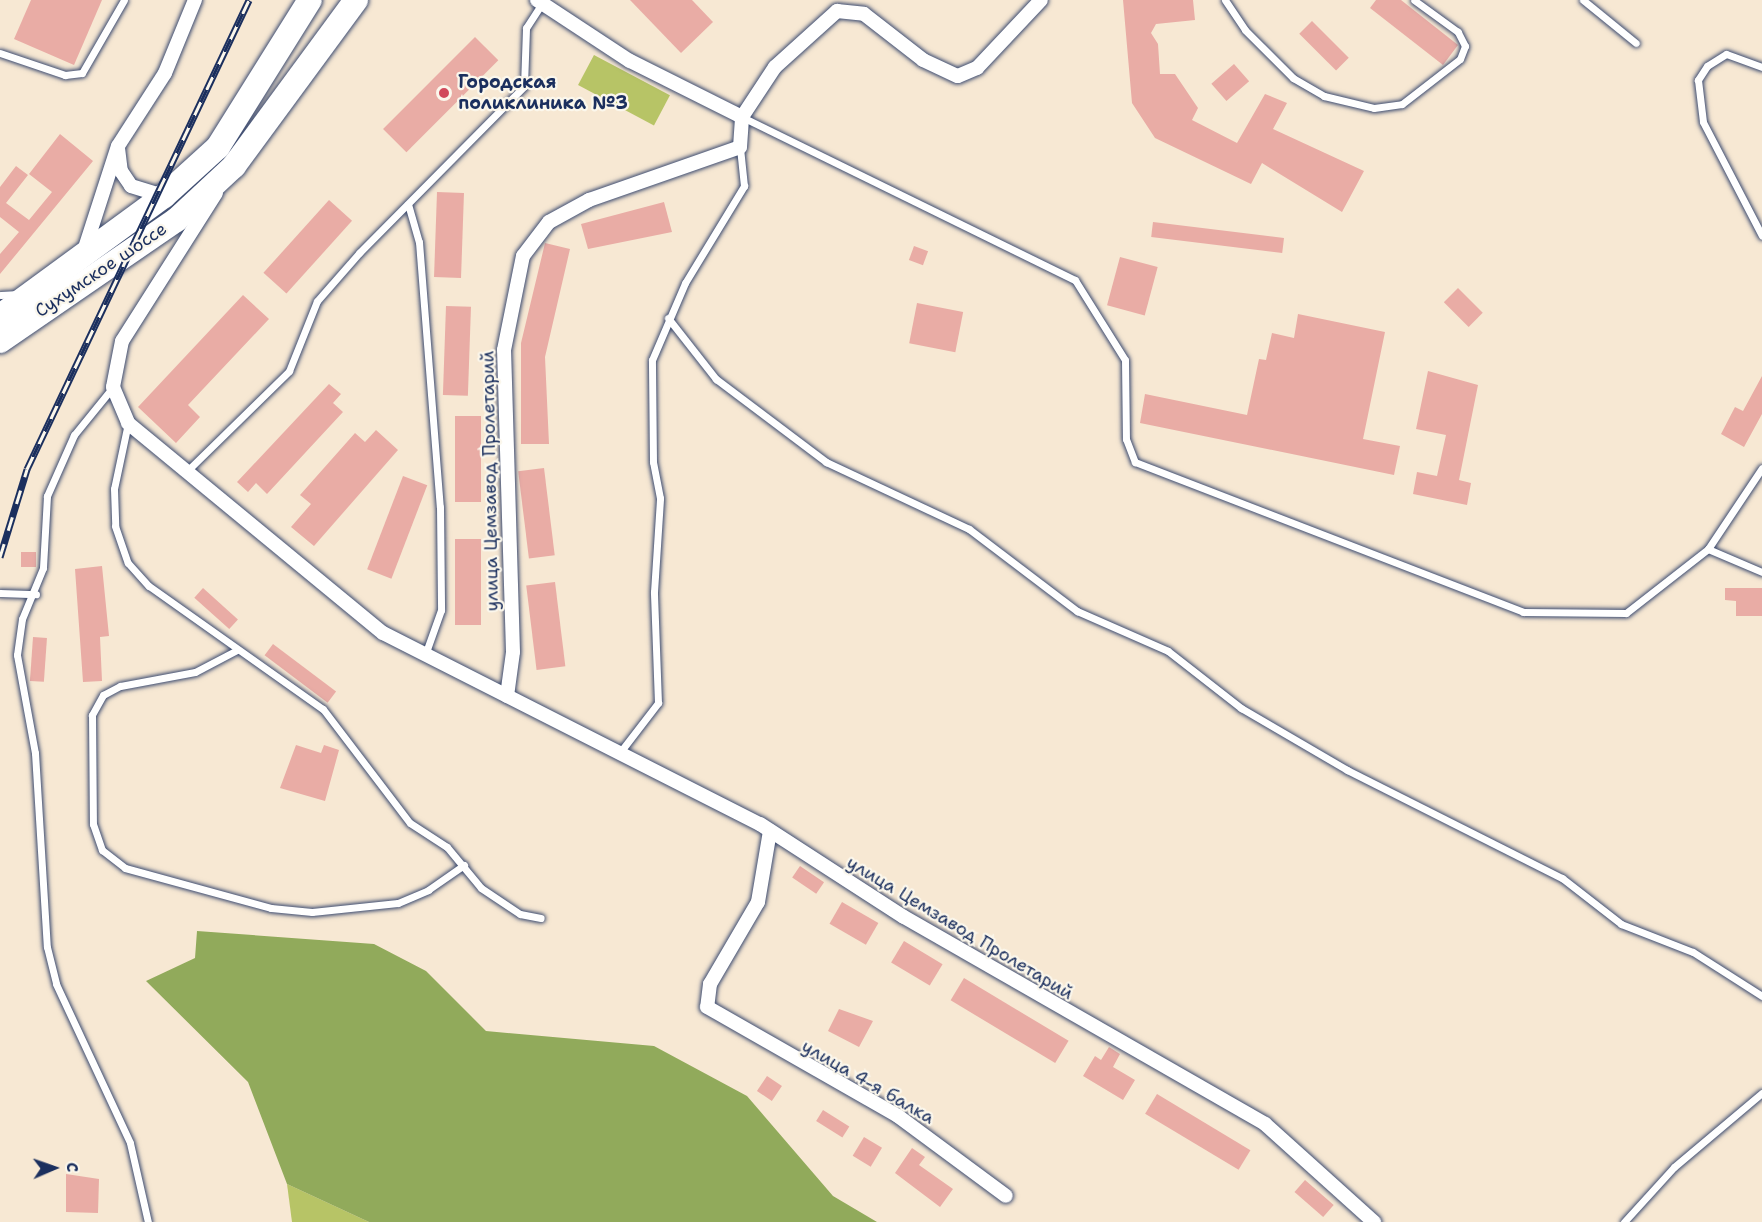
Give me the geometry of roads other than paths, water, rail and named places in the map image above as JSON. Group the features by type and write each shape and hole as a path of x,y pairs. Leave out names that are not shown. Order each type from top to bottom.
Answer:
{"highway":[{"name":"Сухумское шоссе","path":"0,316 27,293 78,260 164,196 218,147 310,0"},
{"name":"Сухумское шоссе","path":"0,341 176,220 234,166 356,0"}],"street":[{"path":"78,260 88,245 99,190 118,146 165,73 195,0"},
{"path":"740,147 742,117 775,67 833,6 864,14 942,72 958,76 977,68 1041,0"},
{"path":"541,1 630,61 742,117"},
{"path":"118,146 121,171 131,186 164,196"},
{"name":"улица Цемзавод Пролетарий","path":"507,696 513,652 504,350 523,256 549,222 589,200 740,147"},
{"path":"112,387 122,341 234,166"},
{"name":"улица Цемзавод Пролетарий","path":"112,387 128,423 383,633 425,656 621,751 770,831 904,917 1265,1124 1374,1222"},
{"name":"улица 4-я балка","path":"770,831 758,902 710,984 707,1008 898,1116 1006,1196"}],"lane":[{"path":"0,53 65,75 82,73 124,0"},
{"path":"1225,0 1245,30 1293,78 1324,96 1374,108 1402,104 1460,59 1465,46 1458,32 1414,0"},
{"path":"1583,0 1636,43"},
{"path":"187,471 289,371 317,302 408,204 524,86 526,28 541,1"},
{"path":"1762,68 1726,54 1707,66 1698,80 1703,122 1762,236"},
{"path":"742,117 1075,280 1125,360 1126,439 1135,462 1523,612 1626,613 1708,549 1762,468"},
{"path":"621,751 658,703 654,592 660,498 653,462 652,377 668,318 744,186 740,147"},
{"path":"408,204 419,242 440,507 441,610 425,656"},
{"path":"0,295 27,293"},
{"path":"668,318 716,379 826,462 969,529 1077,611 1168,651 1241,708 1347,770 1562,878 1621,924 1702,957 1762,996"},
{"path":"112,387 74,435 47,496 43,568 36,594 22,619 17,655 35,753 47,947 56,984 130,1143 148,1222"},
{"path":"128,423 114,489 115,526 128,563 149,586 323,709 388,801 464,865 502,903 540,918"},
{"path":"1708,549 1762,572"},
{"path":"0,592 36,594"},
{"path":"237,650 195,672 120,686 103,695 92,716 93,824 102,850 125,868 271,908 312,912 398,903 428,891 464,865"},
{"path":"1624,1222 1674,1167 1762,1093"}],"railway":[{"path":"0,557 27,469 249,0"}],"place":[{"name":"Городская поликлиника №3","path":"444,93"}]}
